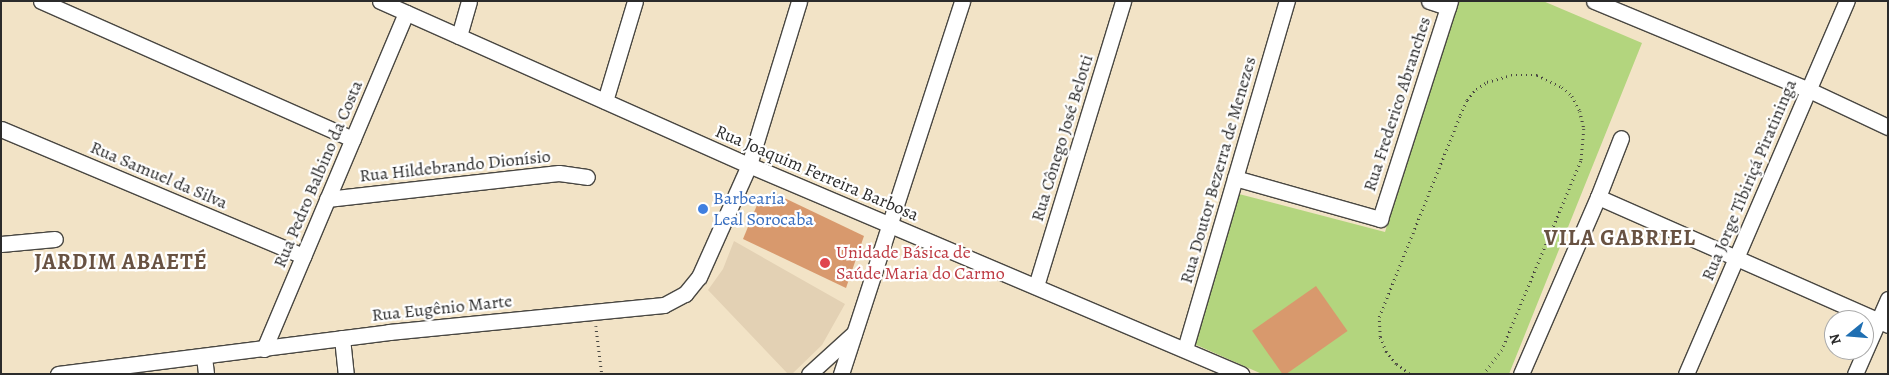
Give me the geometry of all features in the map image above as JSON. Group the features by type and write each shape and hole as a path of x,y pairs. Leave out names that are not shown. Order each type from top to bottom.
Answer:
{"street":[{"path":"41,1 352,139"},
{"name":"Rua Joaquim Ferreira Barbosa","path":"380,1 749,165 1241,374"},
{"path":"459,36 469,1"},
{"path":"605,101 635,1"},
{"name":"Rua Eugênio Marte","path":"64,373 204,357 342,338 664,305 685,294 699,277 749,165 800,1"},
{"path":"812,370 831,367 842,374 962,1"},
{"name":"Rua Cônego José Belotti","path":"1036,286 1124,1"},
{"name":"Rua Doutor Bezerra de Menezes","path":"1185,349 1287,1"},
{"path":"1429,1 1449,4"},
{"name":"Rua Jorge Tibiriçá Piratininga","path":"1686,374 1848,1"},
{"path":"1603,3 1809,90 1888,127"},
{"name":"Rua Frederico Abranches","path":"1235,178 1380,219 1449,4"},
{"name":"Rua Pedro Balbino da Costa","path":"264,349 406,13"},
{"name":"Rua Samuel da Silva","path":"1,129 303,256"},
{"path":"1521,374 1598,197 1621,138"},
{"name":"Rua Hildebrando Dionísio","path":"328,198 559,173 587,177"},
{"path":"1598,197 1883,323"},
{"path":"1,244 55,239"},
{"path":"1855,374 1883,323 1888,300"},
{"path":"812,370 855,332"},
{"path":"342,338 346,374"},
{"path":"204,357 206,374"}],"path":[{"path":"1409,374 1396,364 1386,352 1380,337 1378,317 1460,115 1467,100 1487,82 1511,75 1537,75 1549,79 1572,96 1580,111 1584,129 1583,153 1575,178 1502,350 1484,374"},
{"path":"594,312 602,374"}],"shaded area":[{"path":"734,241 845,304 822,345 792,374 788,374 708,290 723,269"}],"green space":[{"path":"1457,1 1543,1 1642,43 1509,374 1262,374 1192,343 1235,193 1385,232"}],"building":[{"name":"Unidade Básica de Saúde Maria do Carmo","path":"776,194 864,236 846,288 743,239 757,205 762,198"},
{"path":"1316,286 1348,331 1286,374 1282,374 1252,331"}],"place":[{"name":"Barbearia Leal Sorocaba","path":"703,209"},
{"name":"Unidade Básica de Saúde Maria do Carmo","path":"825,263"}],"district":[{"name":"VILA GABRIEL","path":"1620,239"},
{"name":"JARDIM ABAETÉ","path":"121,263"}]}
